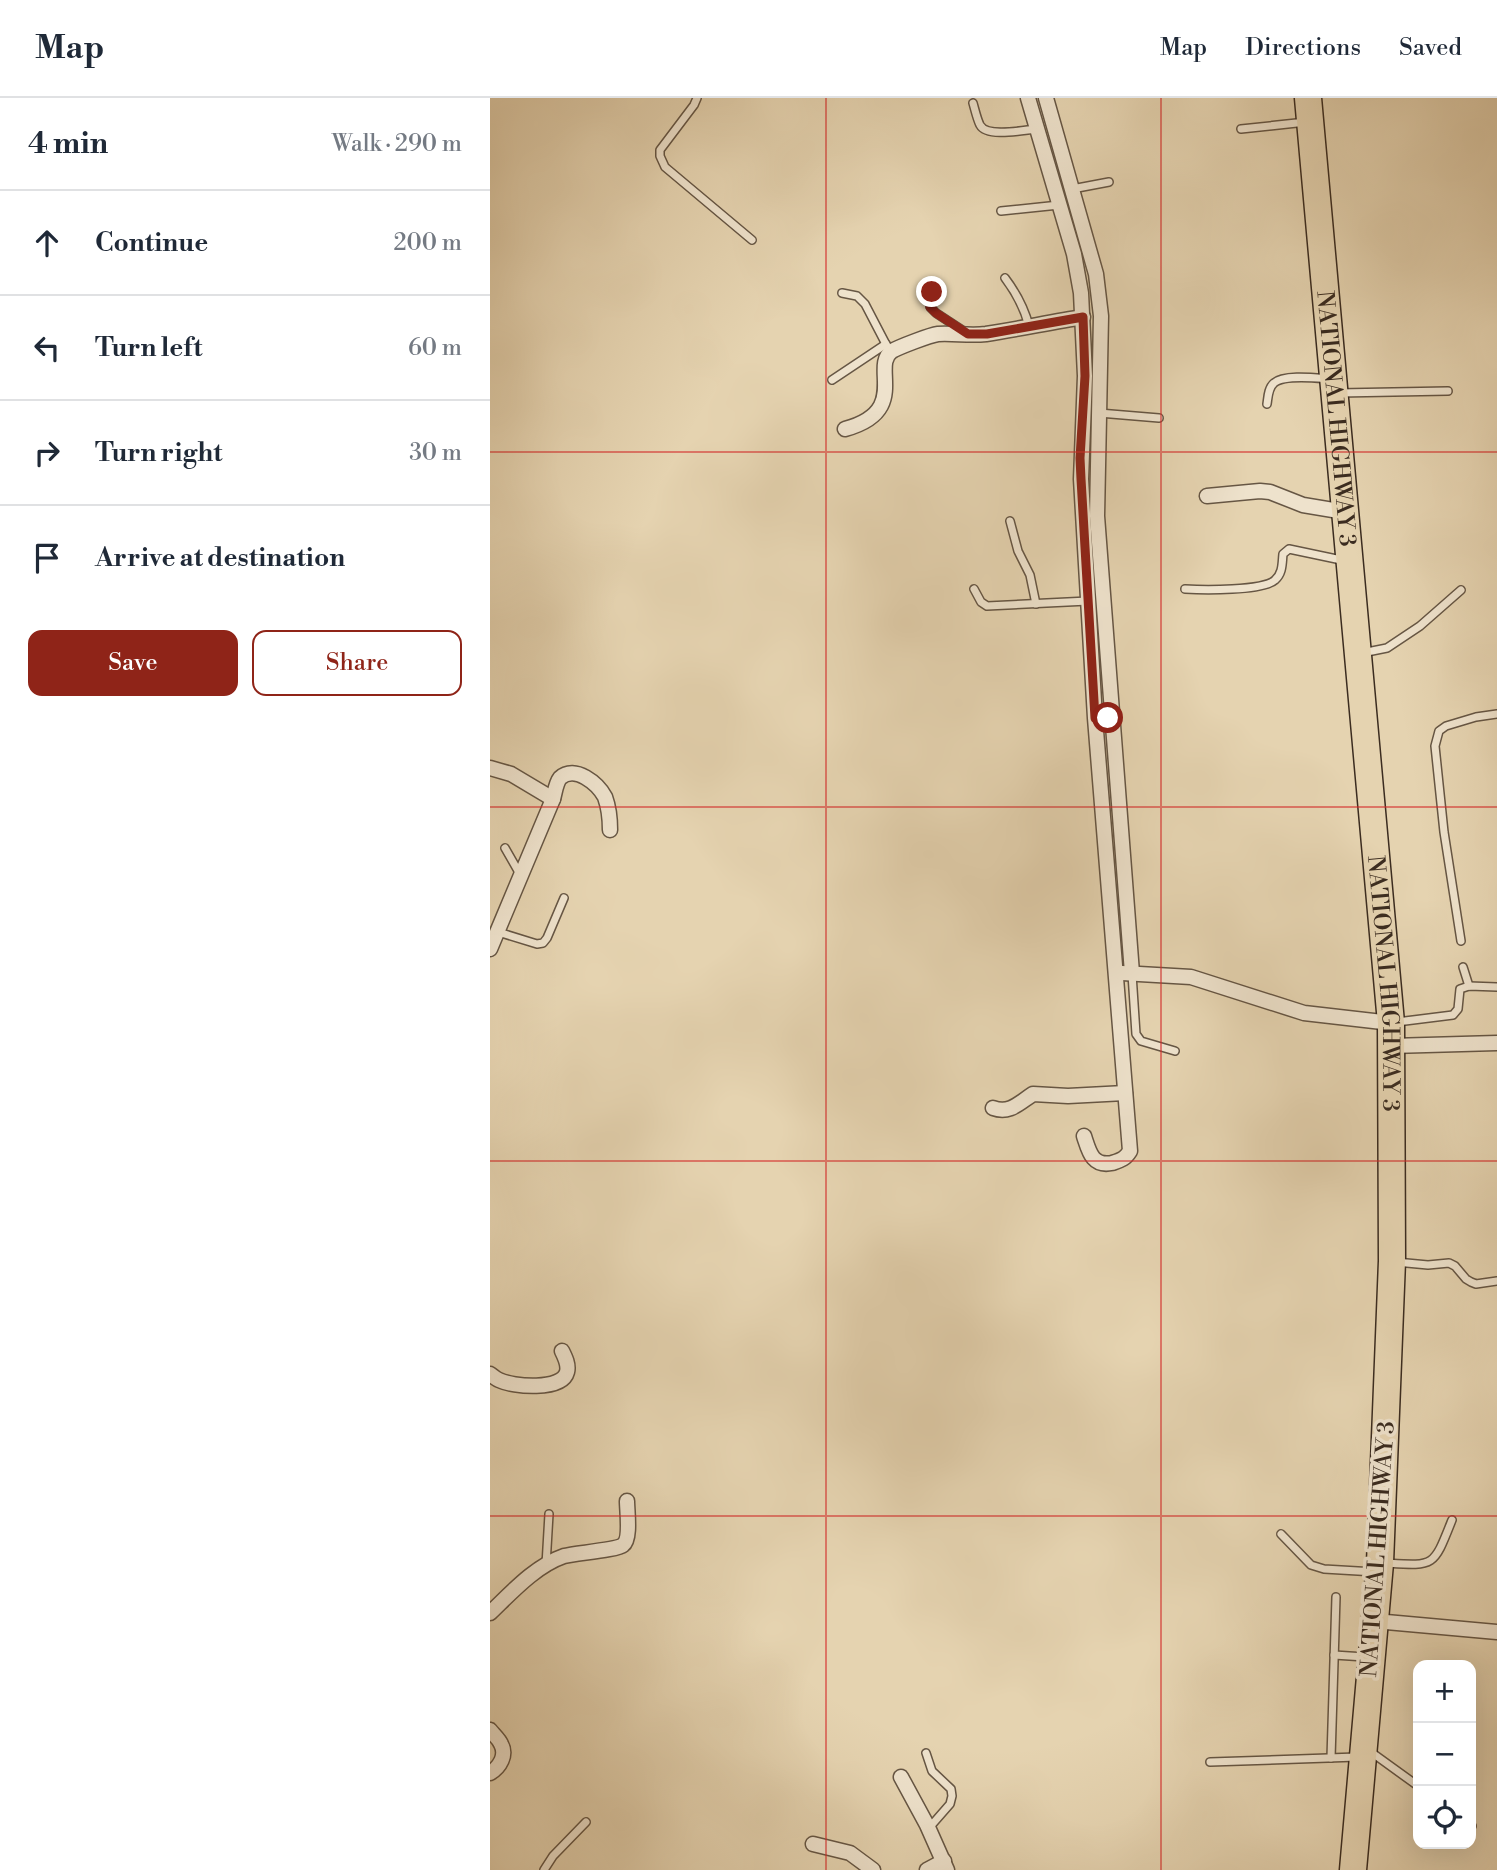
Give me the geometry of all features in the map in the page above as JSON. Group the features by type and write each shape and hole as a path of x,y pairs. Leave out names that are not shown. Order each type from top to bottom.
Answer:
{"highway":[{"name":"NATIONAL HIGHWAY 3","path":"1309,110 1391,1034 1392,1261 1379,1567 1353,1870"}],"street":[{"path":"1028,98 1079,274 1085,376 1080,458 1088,601 1103,718 1124,973 1125,1093 1130,1151 1125,1159 1105,1164 1094,1160 1084,1136"},
{"path":"1046,98 1099,292 1101,316 1097,516 1103,718"},
{"path":"845,429 862,425 876,414 884,401 884,360 888,348 934,335 987,334 1083,317"},
{"path":"1207,496 1270,492 1303,505 1345,512"},
{"path":"490,768 511,774 553,799"},
{"path":"490,949 553,799 558,780 562,776 572,773 597,785 610,815 610,830"},
{"path":"1124,973 1191,977 1304,1013 1391,1034 1497,1043"},
{"path":"993,1108 1011,1110 1033,1094 1068,1096 1125,1093"},
{"path":"490,1374 501,1381 516,1384 536,1386 559,1382 568,1371 562,1351"},
{"path":"490,1613 546,1565 566,1556 623,1545 628,1530 627,1502"},
{"path":"1375,1621 1497,1632"},
{"path":"490,1730 502,1745 503,1758 501,1764 490,1773"},
{"path":"901,1777 946,1866 928,1870"},
{"path":"813,1843 850,1853 873,1870"}],"lane":[{"path":"696,98 694,105 660,150 660,156 665,167 752,240"},
{"path":"973,103 981,127 985,131 1037,129"},
{"path":"1241,129 1309,110"},
{"path":"1072,189 1109,182"},
{"path":"1001,211 1059,205"},
{"path":"1005,278 1024,307 1029,326"},
{"path":"935,284 930,307 968,334"},
{"path":"832,380 888,348 865,304 857,296 842,293"},
{"path":"1267,404 1270,389 1274,383 1284,378 1334,386 1448,391"},
{"path":"1098,413 1158,418"},
{"path":"1010,521 1018,551 1030,575 1036,604"},
{"path":"1185,589 1259,586 1273,582 1281,573 1283,554 1289,549 1350,562"},
{"path":"974,590 981,602 987,606 1088,601"},
{"path":"1358,653 1387,648 1420,626 1461,590"},
{"path":"1461,940 1444,832 1435,746 1439,731 1446,726 1497,714"},
{"path":"505,848 521,877"},
{"path":"498,932 537,944 542,943 547,938 564,898"},
{"path":"1463,967 1469,986"},
{"path":"1124,973 1136,1034 1141,1041 1175,1051"},
{"path":"1391,1034 1453,1015 1458,1009 1460,989 1469,986 1497,986"},
{"path":"1392,1261 1428,1265 1449,1263 1471,1282 1497,1281"},
{"path":"546,1565 549,1514"},
{"path":"1281,1534 1311,1564 1324,1569 1420,1564 1432,1560 1441,1549 1452,1520"},
{"path":"1331,1758 1336,1597"},
{"path":"1334,1655 1371,1658"},
{"path":"1210,1762 1331,1758 1362,1751 1413,1783"},
{"path":"926,1753 933,1771 951,1789 952,1796 950,1804 929,1828"},
{"path":"544,1870 553,1856 586,1822"}],"route":[{"path":"932,292 930,307 968,334 987,334 1083,317 1085,376 1080,458 1095,718 1108,718"}]}
